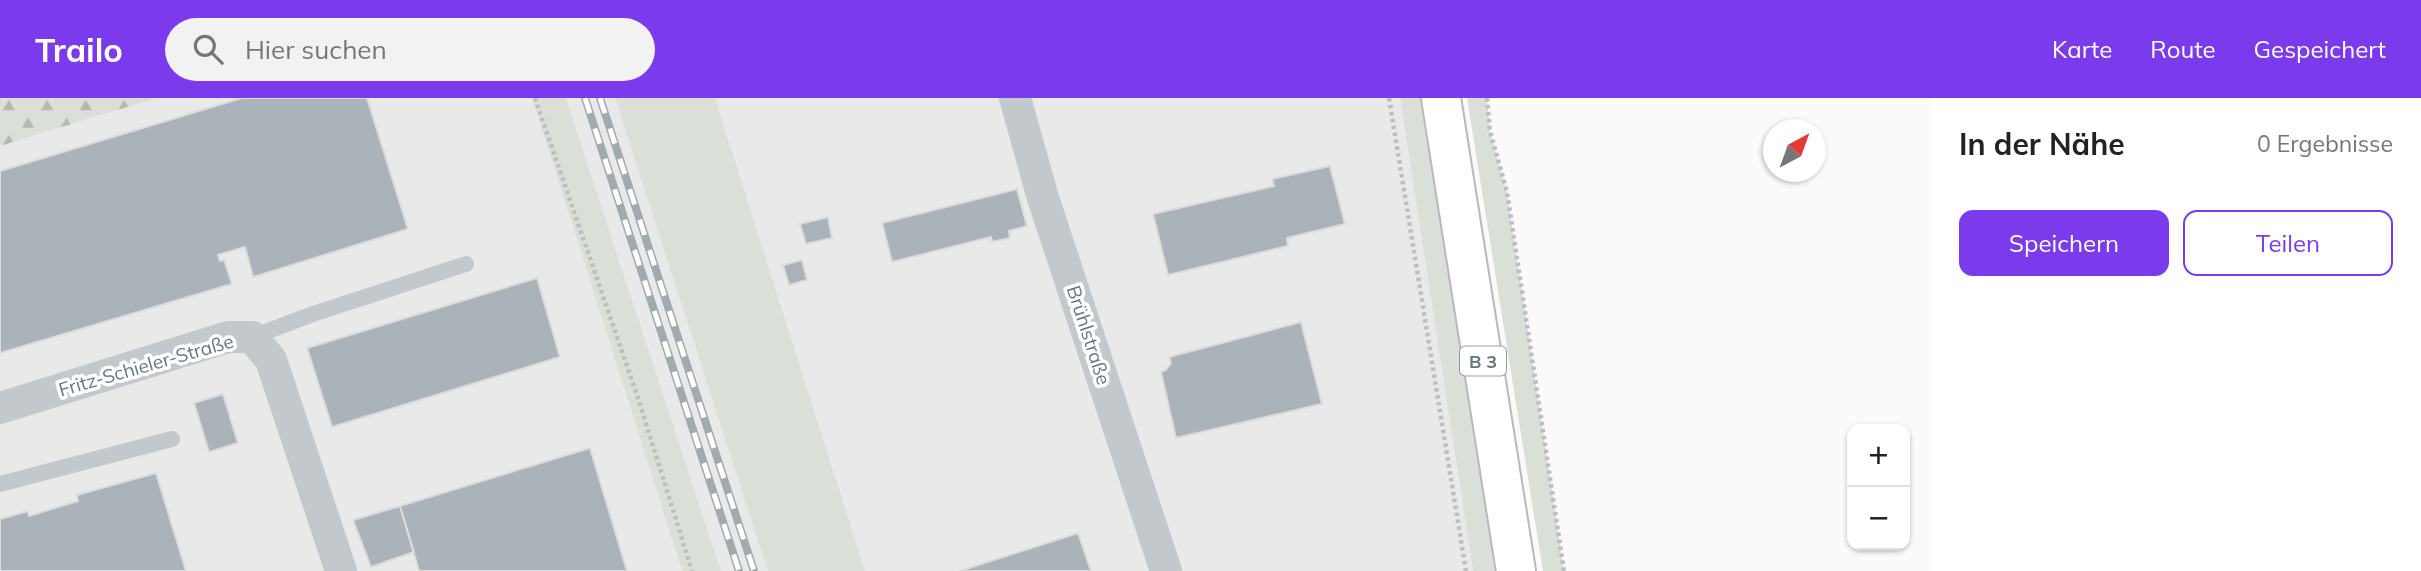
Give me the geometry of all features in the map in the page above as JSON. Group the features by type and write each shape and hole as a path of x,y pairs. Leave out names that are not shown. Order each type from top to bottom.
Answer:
{"main road":[{"name":"B 3","path":"1441,98 1516,571"}],"street":[{"name":"Brühlstraße","path":"1015,98 1043,198 1166,571"},
{"name":"Fritz-Schieler-Straße","path":"0,408 228,337 252,337 271,360 341,571"}],"lane":[{"path":"252,337 466,264"},
{"path":"0,484 172,439"}],"path":[{"path":"535,98 639,401 692,571"},
{"path":"1389,98 1466,571"},
{"path":"1487,98 1490,131 1507,192 1564,571"}],"shaded area":[{"path":"157,98 532,98 682,571 0,571 0,146"},
{"path":"566,98 615,98 770,571 721,571"},
{"path":"715,98 1400,98 1473,571 865,571"}],"green space":[{"path":"0,98 157,98 0,146"},
{"path":"532,98 566,98 721,571 682,571"},
{"path":"615,98 715,98 865,571 768,571"},
{"path":"1400,98 1432,98 1509,571 1473,571"},
{"path":"1467,98 1487,98 1490,131 1507,192 1564,571 1543,571"}],"building":[{"path":"242,98 367,98 408,229 253,277 245,247 218,255 220,261 224,260 232,284 0,353 0,171"},
{"path":"1330,166 1345,224 1287,238 1288,246 1168,275 1153,214 1274,186 1272,179"},
{"path":"1017,189 1027,226 1009,231 1010,238 992,242 991,237 892,262 882,223"},
{"path":"828,217 832,238 806,244 800,224"},
{"path":"802,260 807,280 789,285 783,265"},
{"path":"537,278 560,357 332,427 307,348"},
{"path":"1301,322 1322,404 1176,438 1161,372 1171,363 1169,357"},
{"path":"223,394 238,443 209,452 194,403"},
{"path":"590,448 627,571 419,571 400,506"},
{"path":"156,473 186,571 0,571 0,519 28,511 29,516 78,501 77,495"},
{"path":"400,506 414,552 371,567 353,520"},
{"path":"1078,533 1091,571 960,571"}],"railway":[{"path":"585,98 739,571"},
{"path":"600,98 754,571"}]}
